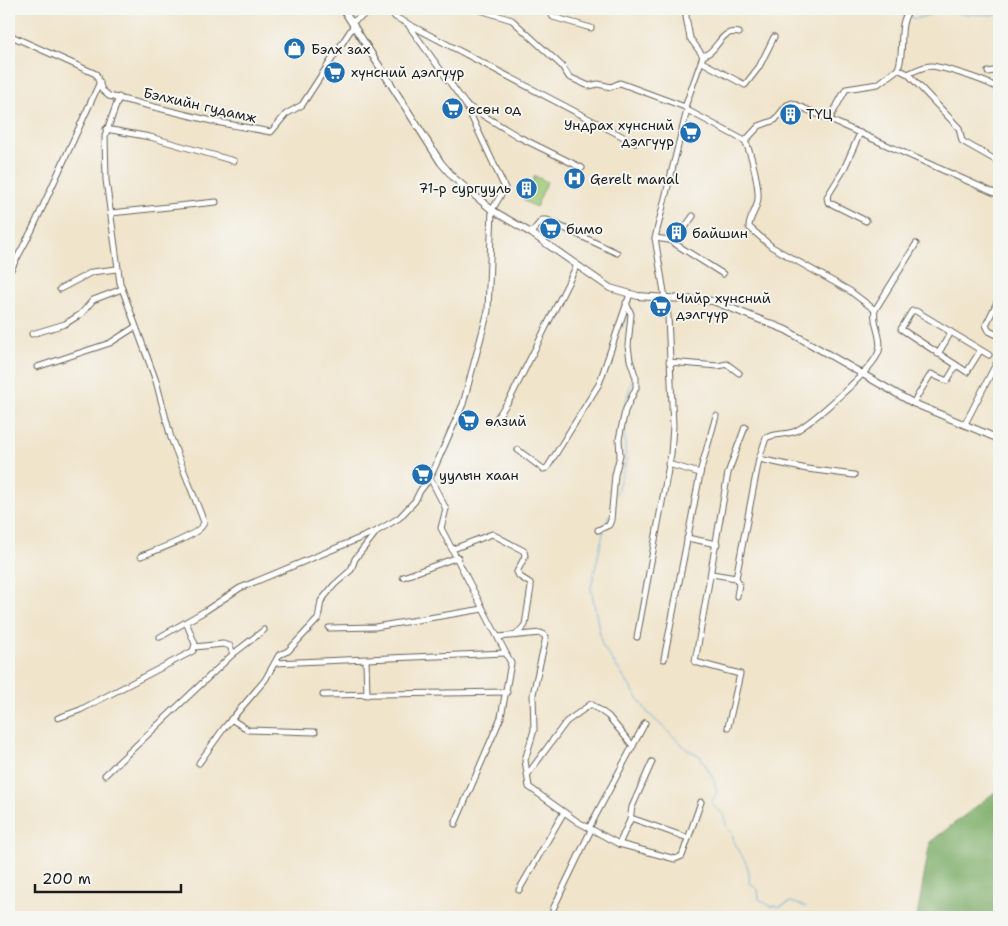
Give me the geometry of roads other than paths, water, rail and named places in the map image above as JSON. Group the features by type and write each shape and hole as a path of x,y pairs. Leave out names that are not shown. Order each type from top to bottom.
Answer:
{"main road":[{"path":"343,9 441,163 454,178 492,210 531,233 610,288 638,296 664,296 713,301 786,330 913,403 999,439"}],"street":[{"path":"353,24 374,9"},
{"path":"390,9 395,17 635,143"},
{"path":"478,9 512,20 562,66 569,77 589,86 598,84 611,87 620,83 686,108 746,141 751,156 758,199 749,220 749,227 772,247 850,291 875,310"},
{"path":"548,9 553,17 558,20 591,28"},
{"path":"687,9 686,17 690,38 703,59 745,85 758,67 774,37"},
{"path":"829,120 846,88 878,84 898,69 902,58 901,34 910,9"},
{"path":"160,637 240,588 377,531 399,518 415,502 420,491 430,478 463,404 488,311 492,210 505,188 466,106 407,23"},
{"name":"Бэлхийн гудамж","path":"9,35 96,74 105,93 216,122 271,132 286,114 302,105 353,24"},
{"path":"637,637 673,426 668,316 654,238 686,108 686,99 703,59 726,34 730,32 739,33"},
{"path":"908,74 930,66 962,72 977,80 990,82 999,90"},
{"path":"898,69 908,74 959,128 962,141 999,162"},
{"path":"988,72 999,70"},
{"path":"9,273 32,230 100,82"},
{"path":"118,97 106,129 106,180 117,269 135,327 156,381 171,438 204,522 201,529 169,546 141,556"},
{"path":"746,141 759,126 775,120 789,104 999,195"},
{"path":"466,106 519,137 582,168"},
{"path":"106,129 150,138 234,161"},
{"path":"860,134 827,197 828,202 866,221"},
{"path":"111,213 216,202"},
{"path":"674,243 693,216"},
{"path":"531,233 542,220 547,220 617,253"},
{"path":"654,238 674,243 723,274"},
{"path":"737,596 739,584 736,578 766,438 798,430 862,375 878,354 880,348 873,318 875,310 916,244"},
{"path":"9,259 15,262"},
{"path":"494,421 511,397 578,265"},
{"path":"60,289 92,272 117,269"},
{"path":"32,334 65,324 81,314 94,300 122,289"},
{"path":"518,450 543,469 547,468 557,456 599,384 630,294"},
{"path":"999,298 986,325 989,331 999,336"},
{"path":"601,529 609,525 612,515 615,474 620,455 619,439 625,411 636,388 636,378 628,346 631,314 626,303"},
{"path":"980,351 967,372 901,330 912,311 916,311 989,356"},
{"path":"37,367 110,343 135,327"},
{"path":"938,354 951,332"},
{"path":"965,424 999,358"},
{"path":"669,362 718,366 726,364 739,373"},
{"path":"913,403 931,374 947,381 956,366"},
{"path":"664,659 700,473 716,416"},
{"path":"728,727 740,674 695,662 712,574 728,473 745,427"},
{"path":"760,459 807,469 854,475"},
{"path":"668,464 700,473"},
{"path":"430,478 446,508 441,528 454,549 511,664 502,717 455,824"},
{"path":"199,763 232,719 265,680 279,655 288,651 318,619 321,602 334,585 352,570 355,559 377,531"},
{"path":"454,549 492,534 524,551 525,556 517,572 519,576 530,583 531,587 525,625 516,636"},
{"path":"688,538 717,544"},
{"path":"403,577 458,557"},
{"path":"712,574 736,578"},
{"path":"329,628 375,627 483,609"},
{"path":"186,622 195,647"},
{"path":"106,775 233,654 264,630"},
{"path":"498,637 541,633 546,637 533,694 535,727 525,760 529,787 590,829 619,844 679,859 701,802"},
{"path":"58,718 80,710 193,651 195,647 223,644 230,646 233,654"},
{"path":"275,663 505,653"},
{"path":"366,660 367,695"},
{"path":"323,695 507,692"},
{"path":"528,774 566,722 591,704 608,716 633,746"},
{"path":"232,719 248,730 315,732"},
{"path":"553,909 590,829 645,723"},
{"path":"619,844 631,818 632,807 652,762"},
{"path":"519,890 564,812"},
{"path":"631,818 688,838"}],"waterway":[{"path":"829,9 837,12 858,9"},
{"path":"890,9 904,14"},
{"path":"908,16 915,19 944,10 962,14 999,15"},
{"path":"625,404 633,377"},
{"path":"616,494 626,462 624,427"},
{"path":"606,525 609,515"},
{"path":"604,529 591,588 602,645 648,713 688,750 700,756 713,778 717,792 711,803 723,814 727,827 732,832 733,839 748,868 749,882 758,890 759,899 772,907 774,905 779,907 791,902 806,907"}],"place":[{"name":"Бэлх зах","path":"295,49"},
{"name":"хүнсний дэлгүүр","path":"335,72"},
{"name":"есөн од","path":"452,109"},
{"name":"ТҮЦ","path":"790,114"},
{"name":"Ундрах хүнсний дэлгүүр","path":"690,133"},
{"name":"Gerelt manal","path":"574,179"},
{"name":"71-р сургууль","path":"527,188"},
{"name":"бимо","path":"550,229"},
{"name":"байшин","path":"676,233"},
{"name":"Чийр хүнсний дэлгүүр","path":"660,306"},
{"name":"өлзий","path":"469,421"},
{"name":"уулын хаан","path":"423,475"}]}
